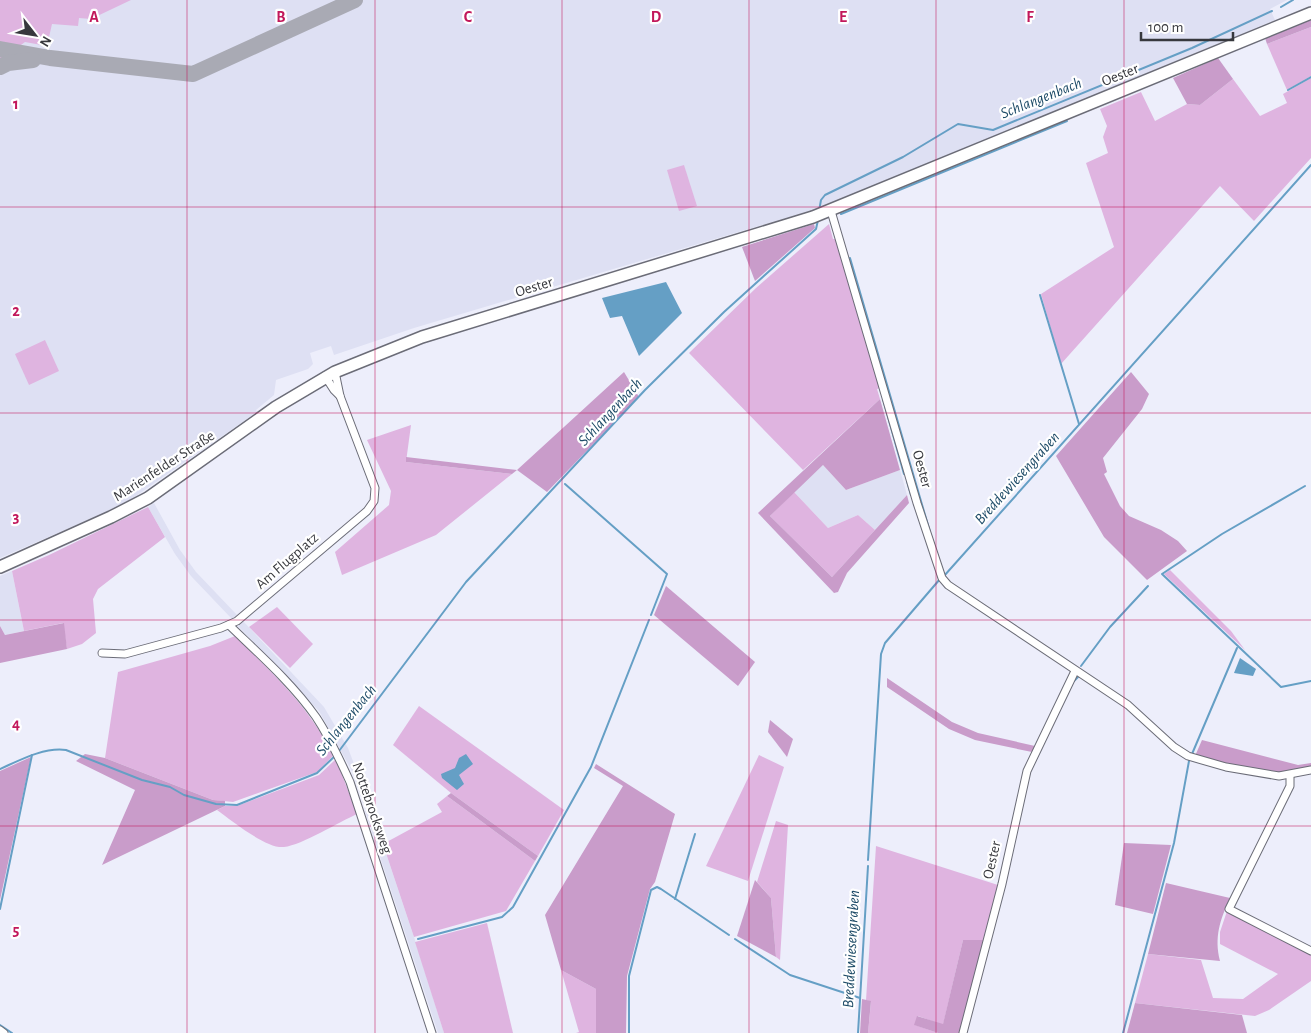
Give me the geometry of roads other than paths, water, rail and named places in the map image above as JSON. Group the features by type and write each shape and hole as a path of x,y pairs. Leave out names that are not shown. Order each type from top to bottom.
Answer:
{"main road":[{"name":"Oester","path":"330,374 422,337 823,214 1311,13"},
{"name":"Marienfelder Straße","path":"0,567 80,532 148,498 276,407 330,374"}],"street":[{"name":"Oester","path":"823,214 937,567 948,585 1128,705 1174,747 1188,756 1252,772 1290,775 1311,770"},
{"name":"Am Flugplatz","path":"102,653 126,654 229,625 247,614 367,511 374,501 375,488 340,396 334,390 330,374"},
{"name":"Nottebrocksweg","path":"229,625 303,700 340,758 356,800 432,1033"},
{"name":"Oester","path":"963,1033 1002,884 1027,771 1075,671"},
{"path":"1290,775 1290,786 1229,909 1311,951"},
{"path":"0,1030 4,1033"}],"water":[{"path":"666,282 682,313 639,356 622,316 610,318 602,298"},
{"path":"1240,658 1256,669 1253,676 1234,673"},
{"path":"466,754 473,764 459,775 464,784 457,790 442,778 441,774 455,768 459,758"}],"waterway":[{"name":"Schlangenbach","path":"1281,7 1293,0"},
{"name":"Schlangenbach","path":"819,211 821,200 825,195 903,157 958,124 993,130 1192,48 1272,11"},
{"path":"1288,90 1311,77"},
{"path":"841,214 1067,121"},
{"name":"Breddewiesengraben","path":"944,576 1311,165"},
{"name":"Schlangenbach","path":"339,751 466,582 645,390 724,312 816,229 818,220"},
{"path":"850,258 930,532"},
{"path":"1040,295 1079,424"},
{"path":"883,399 904,474"},
{"path":"907,481 911,495"},
{"path":"565,484 667,574 651,615"},
{"path":"1305,486 1222,534 1162,574 1281,687 1311,681"},
{"name":"Breddewiesengraben","path":"868,860 881,654 885,643 940,579"},
{"path":"1081,666 1110,627 1148,586"},
{"path":"418,939 502,917 513,907 591,767 649,620"},
{"path":"1192,754 1237,648"},
{"path":"1074,681 1078,677"},
{"name":"Schlangenbach","path":"0,769 41,752 66,750 142,780 170,787 184,795 216,804 237,805 317,773 336,755"},
{"path":"0,909 32,755"},
{"path":"1123,1033 1174,843 1189,761"},
{"path":"675,899 695,834"},
{"name":"Breddewiesengraben","path":"858,1033 868,866"},
{"path":"629,1033 629,976 651,890 657,887 661,889 729,935"},
{"path":"735,939 790,975 860,998"},
{"path":"0,1025 12,1033"}]}
